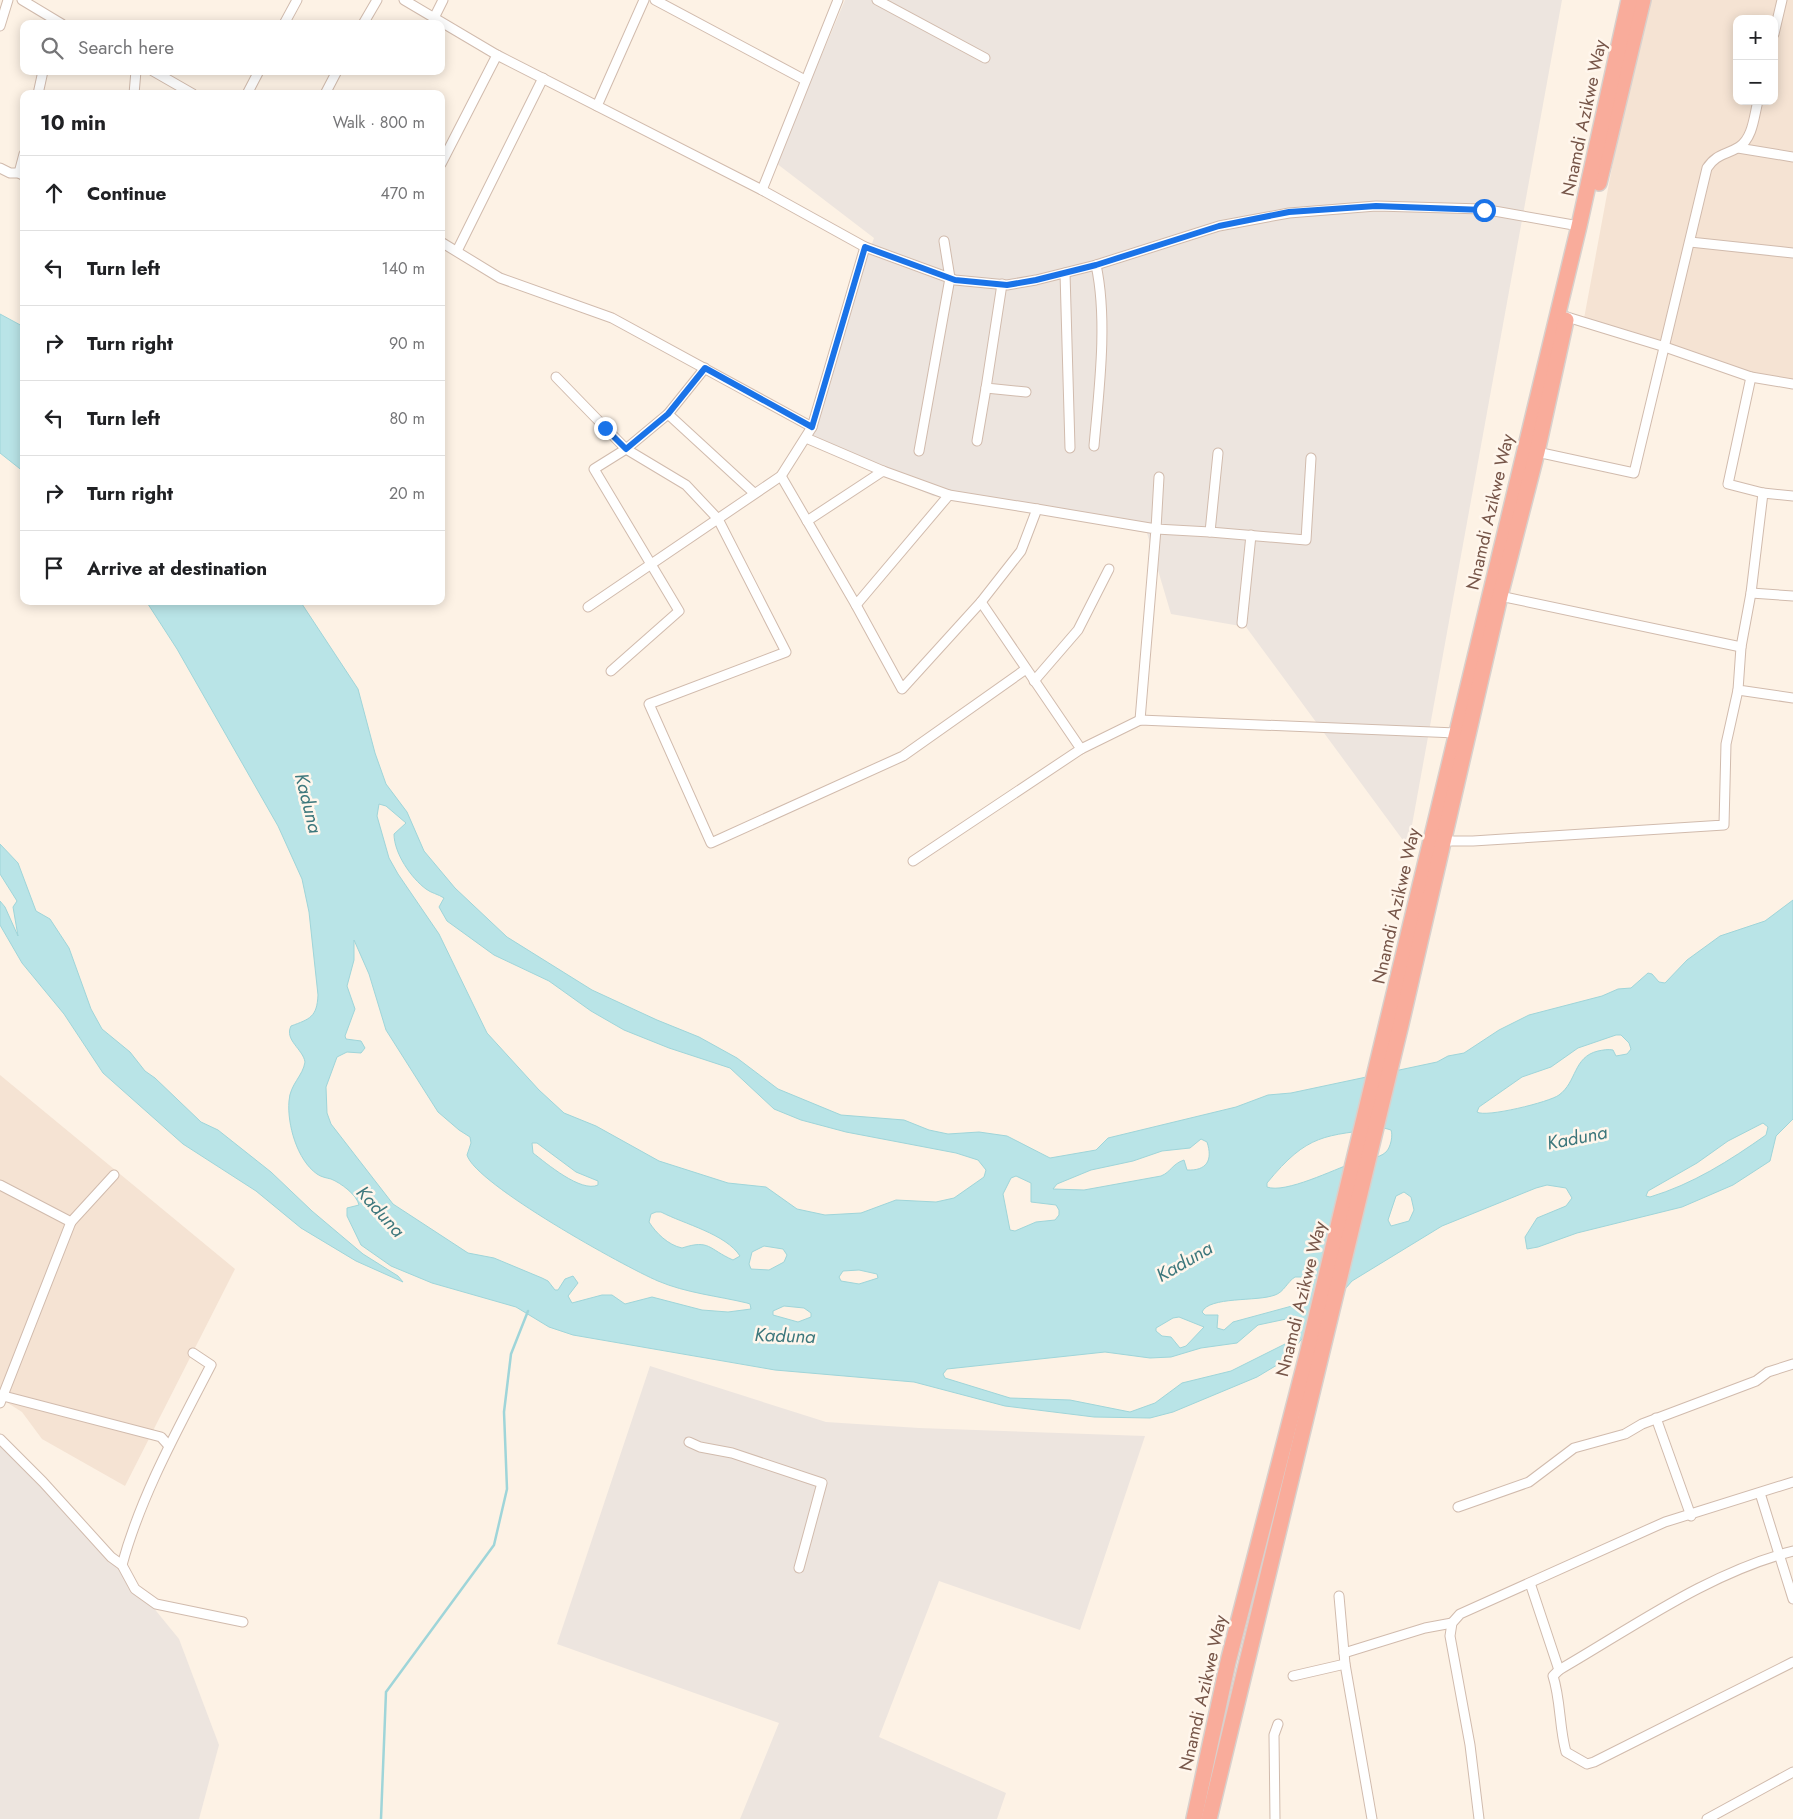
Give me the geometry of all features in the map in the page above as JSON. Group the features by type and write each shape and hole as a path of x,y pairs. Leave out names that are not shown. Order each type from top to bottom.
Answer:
{"highway":[{"name":"Nnamdi Azikwe Way","path":"1208,1819 1314,1356 1394,1023 1456,733 1579,226 1629,0"},
{"name":"Nnamdi Azikwe Way","path":"1394,1023 1444,841 1500,596 1537,452 1567,316 1643,0"},
{"name":"Nnamdi Azikwe Way","path":"1194,1819 1228,1662 1314,1356"}],"street":[{"path":"0,26 8,0"},
{"path":"22,0 54,20"},
{"path":"286,20 297,0"},
{"path":"366,20 377,0"},
{"path":"404,0 437,20"},
{"path":"434,18 443,0"},
{"path":"597,106 644,0"},
{"path":"655,0 805,80"},
{"path":"762,190 838,0"},
{"path":"877,0 985,58"},
{"path":"1778,17 1782,0"},
{"path":"445,24 497,55 762,190 865,247 950,278 1002,284 1036,280 1096,265 1219,226 1289,212 1376,206 1484,210 1579,226"},
{"path":"445,156 497,55"},
{"path":"39,90 42,75"},
{"path":"134,90 136,75"},
{"path":"160,75 187,90"},
{"path":"249,90 257,75"},
{"path":"327,90 335,75"},
{"path":"457,251 543,78"},
{"path":"1738,148 1750,133 1757,105"},
{"path":"1537,452 1634,473 1707,168 1717,156 1738,148 1793,157"},
{"path":"0,168 10,173 20,174"},
{"path":"919,451 950,278 944,241"},
{"path":"1690,242 1793,253"},
{"path":"445,244 500,278 612,318 812,427"},
{"path":"588,607 781,476 812,427 865,247"},
{"path":"1094,446 1099,394 1102,291 1096,265"},
{"path":"1065,273 1070,448"},
{"path":"977,441 1002,284"},
{"path":"1567,316 1665,347 1750,377 1793,384"},
{"path":"611,671 680,611 594,469 626,449 668,414 705,368"},
{"path":"556,377 626,449 686,485 718,519 786,652 649,704 711,843 903,756 1026,669"},
{"path":"1750,377 1728,484 1763,493 1793,496"},
{"path":"986,388 1026,392"},
{"path":"668,414 754,493"},
{"path":"806,438 883,471 949,495 1156,528 1306,540 1311,458"},
{"path":"1210,532 1218,453"},
{"path":"807,521 883,471"},
{"path":"781,476 902,689 981,602 1021,551 1037,509"},
{"path":"1140,720 1159,477"},
{"path":"1444,841 1472,841 1724,825 1726,744 1738,690 1741,647 1751,594 1763,493"},
{"path":"856,605 949,495"},
{"path":"1242,623 1251,536"},
{"path":"1034,681 1078,630 1109,569"},
{"path":"1751,594 1793,596"},
{"path":"1500,596 1741,647"},
{"path":"981,602 1081,749"},
{"path":"1738,690 1793,698"},
{"path":"913,861 1081,749 1140,720 1456,733"},
{"path":"114,1175 71,1222 1,1398 161,1437 169,1446"},
{"path":"0,1185 71,1222"},
{"path":"122,1565 128,1543 169,1446 211,1365 193,1353"},
{"path":"1458,1507 1529,1482 1574,1448 1625,1434 1656,1418 1748,1384 1768,1372 1793,1364"},
{"path":"1656,1418 1691,1516"},
{"path":"0,1439 43,1482 111,1557 122,1565 135,1589 156,1604 244,1622"},
{"path":"689,1442 822,1483 799,1568"},
{"path":"1479,1819 1470,1745 1450,1636 1452,1623 1460,1614 1666,1522 1691,1516 1793,1482"},
{"path":"1760,1493 1793,1599"},
{"path":"1793,1551 1725,1574 1682,1597 1559,1670 1553,1676 1558,1690 1562,1740 1566,1752 1587,1764 1793,1662"},
{"path":"1530,1582 1559,1670"},
{"path":"1339,1596 1345,1664 1372,1819"},
{"path":"1344,1653 1425,1628 1452,1623"},
{"path":"1293,1676 1345,1664"},
{"path":"1275,1819 1274,1735 1278,1724"},
{"path":"1707,1819 1793,1772"}],"shaded area":[{"path":"845,0 1562,0 1408,847 1246,627 1171,614 1147,533 966,499 933,496 838,454 807,433 874,238 776,163"},
{"path":"1643,0 1793,0 1793,384 1744,374 1583,324"},
{"path":"0,1075 235,1269 125,1486 42,1439 22,1412 0,1398"},
{"path":"650,1366 826,1422 919,1428 1145,1436 1080,1630 939,1581 879,1737 1006,1793 997,1819 740,1819 779,1723 557,1644"},
{"path":"0,1436 69,1504 179,1639 219,1745 199,1819 0,1819"}],"water":[{"path":"0,314 20,325 20,469 0,453"},
{"name":"Kaduna","path":"149,605 303,605 358,689 375,753 386,784 407,812 424,851 455,888 507,937 592,990 699,1037 737,1058 778,1089 841,1115 904,1120 929,1130 948,1134 979,1132 1007,1136 1050,1158 1096,1150 1108,1138 1236,1107 1268,1095 1291,1093 1437,1062 1448,1056 1464,1053 1499,1030 1529,1015 1602,996 1618,989 1631,988 1648,973 1652,974 1659,982 1665,983 1687,960 1720,936 1765,921 1793,900 1793,1119 1776,1136 1770,1161 1733,1185 1682,1207 1577,1233 1527,1249 1525,1237 1537,1218 1566,1206 1572,1198 1566,1188 1547,1185 1442,1226 1352,1281 1282,1362 1257,1377 1173,1412 1150,1418 1094,1417 1005,1406 914,1382 775,1370 573,1335 549,1327 516,1307 432,1283 391,1266 361,1245 347,1216 347,1208 359,1205 355,1197 339,1183 317,1174 304,1160 292,1131 289,1101 305,1062 304,1057 290,1036 290,1031 291,1026 308,1019 314,1013 318,995 309,912 302,879 278,826 177,649","holes":["379,804 386,806 406,823 394,834 400,857 409,872 430,892 444,898 439,907 447,921 494,955 549,981 591,1011 624,1030 669,1048 730,1068 774,1109 801,1120 846,1132 956,1153 978,1160 986,1170 984,1177 954,1198 936,1202 896,1200 861,1213 825,1215 797,1209 766,1187 728,1183 659,1161 596,1126 564,1113 539,1090 487,1033 439,934 389,858 377,816","354,940 369,974 386,1030 438,1112 470,1137 471,1143 467,1155 476,1168 496,1185 553,1224 641,1273 680,1289 747,1303 750,1304 751,1309 728,1312 702,1310 652,1297 625,1304 612,1295 602,1295 572,1303 568,1296 578,1283 573,1276 565,1279 558,1290 555,1290 548,1281 542,1278 494,1258 468,1253 393,1204 331,1124 327,1113 326,1087 337,1057 347,1052 361,1053 365,1048 361,1041 346,1039 345,1036 355,1009 347,986 354,960","1616,1035 1621,1035 1629,1043 1631,1049 1627,1054 1616,1056 1613,1050 1598,1051 1590,1054 1579,1064 1565,1090 1553,1098 1504,1111 1492,1113 1477,1112 1479,1107 1522,1077 1551,1067 1578,1048","1763,1123 1768,1127 1766,1135 1696,1179 1666,1192 1650,1197 1646,1196 1648,1191 1697,1163 1728,1141","1384,1128 1391,1130 1392,1135 1388,1150 1379,1156 1353,1163 1297,1184 1286,1187 1267,1187 1267,1183 1294,1154 1318,1140 1346,1133","1201,1139 1207,1142 1209,1159 1204,1166 1194,1170 1187,1170 1184,1160 1161,1176 1084,1190 1053,1189 1057,1184 1091,1170 1133,1161 1162,1151 1190,1148","532,1143 537,1143 576,1172 598,1181 598,1185 583,1185 573,1181 533,1153","1016,1176 1031,1183 1031,1202 1056,1205 1059,1215 1055,1220 1036,1222 1015,1231 1010,1230 1003,1194 1011,1178","1404,1192 1411,1197 1414,1210 1409,1221 1391,1226 1388,1220 1396,1196","661,1212 715,1236 734,1248 740,1256 733,1260 704,1245 691,1245 682,1248 663,1238 649,1222 651,1214","764,1246 783,1249 787,1255 784,1262 769,1270 751,1269 749,1264 752,1252","859,1270 877,1274 878,1278 859,1284 841,1281 839,1277 843,1271","1295,1277 1305,1277 1308,1280 1307,1296 1303,1303 1233,1322 1224,1330 1217,1328 1218,1315 1205,1315 1202,1312 1206,1307 1223,1301 1275,1295 1281,1292","784,1306 804,1308 811,1313 811,1317 798,1322 773,1315 773,1311","1179,1317 1204,1327 1186,1346 1180,1348 1171,1337 1162,1336 1156,1331 1156,1328 1173,1318","1291,1318 1297,1320 1299,1326 1293,1340 1231,1371 1182,1383 1155,1403 1130,1412 1070,1400 1010,1398 945,1378 943,1374 947,1369 1105,1352 1150,1358 1171,1357 1201,1348 1237,1343 1258,1325"]},
{"path":"0,844 18,863 36,911 50,919 69,948 91,1009 102,1029 130,1052 145,1071 155,1078 201,1122 218,1130 271,1172 312,1211 363,1254 398,1276 403,1282 356,1261 301,1228 256,1191 183,1144 103,1073 64,1014 22,963 0,925 0,901 5,907 18,936 13,907 17,901 0,874"}],"waterway":[{"path":"381,1819 386,1692 494,1545 507,1489 504,1412 511,1354 528,1311"}],"route":[{"path":"605,428 626,449 668,414 705,368 812,427 865,247 955,280 1007,285 1096,265 1219,226 1289,212 1376,206 1484,210"}]}
